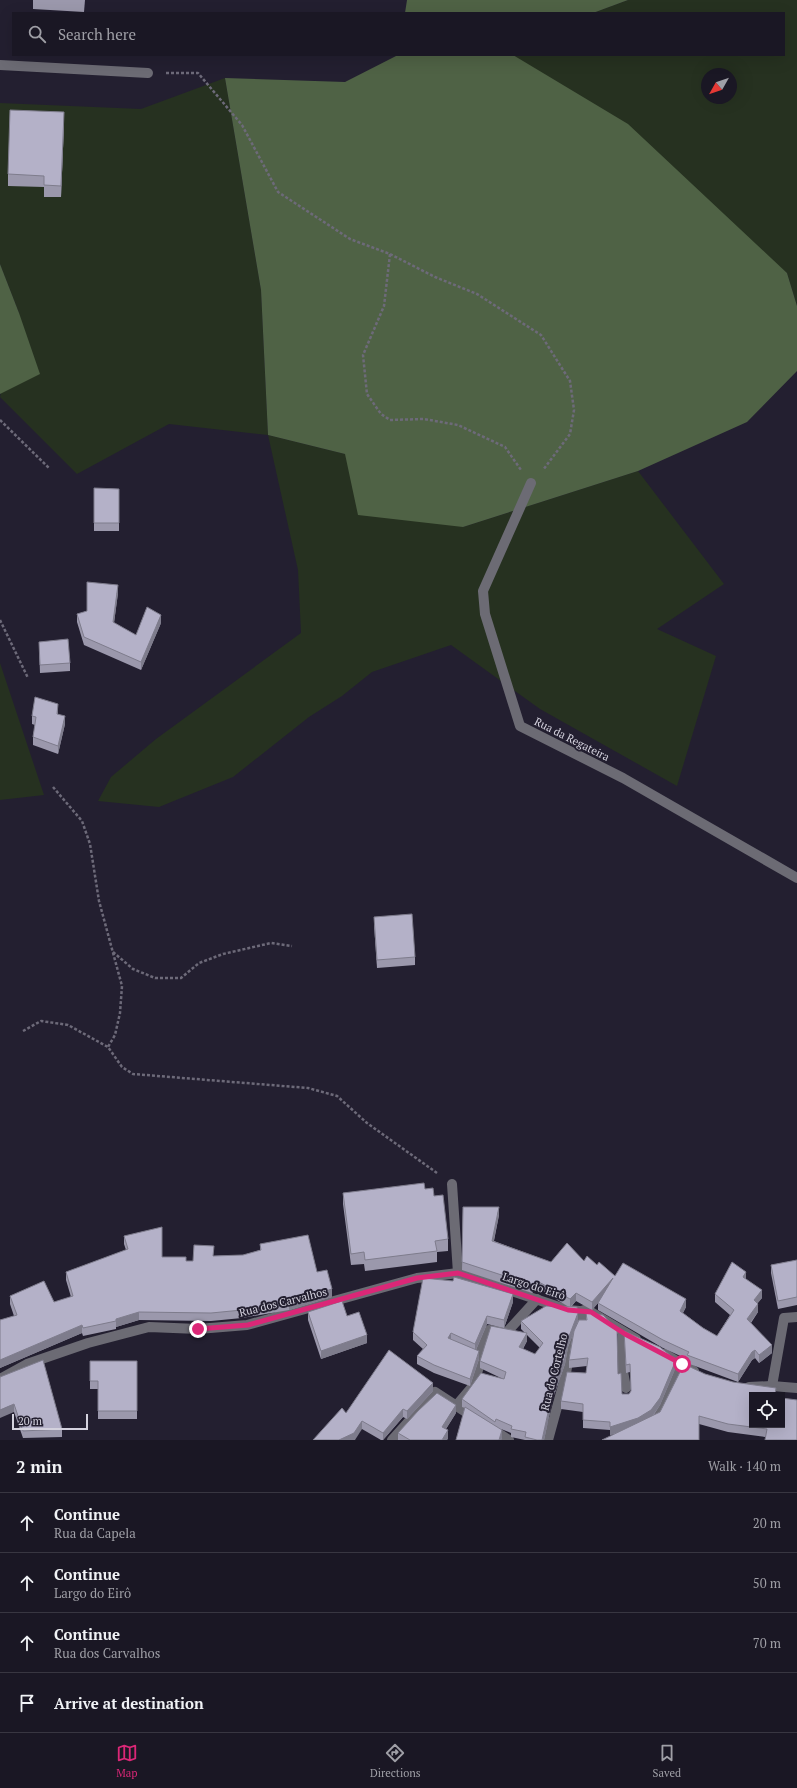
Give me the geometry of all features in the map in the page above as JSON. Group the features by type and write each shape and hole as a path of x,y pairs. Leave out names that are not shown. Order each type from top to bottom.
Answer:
{"street":[{"path":"0,65 148,73"},
{"name":"Rua da Regateira","path":"531,483 483,591 485,614 520,726 623,778 797,878"},
{"path":"452,1184 458,1273"},
{"name":"Largo do Eirô","path":"458,1273 568,1310 584,1310 591,1312 644,1343"},
{"name":"Rua dos Carvalhos","path":"0,1379 27,1364 88,1343 149,1327 198,1329 248,1325 417,1278 458,1273"},
{"path":"477,1356 489,1330 506,1332 537,1299"},
{"name":"Rua do Cortelho","path":"548,1440 565,1378 571,1346 584,1310"},
{"path":"772,1386 784,1318 797,1317"},
{"path":"623,1332 623,1371 626,1388"},
{"path":"456,1406 473,1386 482,1357 458,1348"},
{"path":"656,1349 702,1374"},
{"path":"644,1426 654,1420 659,1414 682,1364"},
{"path":"476,1374 489,1378"},
{"path":"741,1386 754,1388 772,1386 797,1388"},
{"path":"392,1440 435,1392 508,1440"}],"path":[{"path":"148,73 198,73 242,125 278,192 350,239 390,254 435,277 477,294 541,335 570,381 574,410 570,434 552,460 531,483 505,447 458,425 424,419 390,420 381,414 367,394 363,355 384,306 390,254"},
{"path":"0,420 49,468"},
{"path":"0,620 28,678"},
{"path":"53,787 82,821 90,844 98,901 122,986 120,1013 115,1035 108,1047"},
{"path":"113,952 133,969 155,978 181,978 199,963 222,954 271,943 292,946"},
{"path":"23,1031 41,1021 68,1025 108,1047 122,1067 133,1074 308,1088 337,1096 367,1123 452,1184"}],"green space":[{"path":"407,0 628,0 596,12 405,12"},
{"path":"628,0 797,0 797,306 787,273 514,56 785,56 785,12 596,12"},
{"path":"396,56 515,56 628,124 787,273 797,306 797,371 747,422 638,471 463,527 358,515 345,454 268,435 261,290 225,78 345,82"},
{"path":"225,78 261,290 268,435 169,424 77,474 0,397 19,313 0,264 0,103 141,109"},
{"path":"0,264 40,374 0,394"},
{"path":"268,435 345,454 463,527 638,471 724,584 657,629 716,656 677,786 540,709 451,645 372,672 342,696 309,717 233,777 159,807 98,801 111,777 156,739 301,633 298,570"},
{"path":"0,663 44,795 0,800"}],"building":[{"path":"10,110 64,112 61,186 44,185 44,176 8,174"},
{"path":"94,488 119,489 119,523 94,523"},
{"path":"87,582 118,585 113,622 136,635 147,607 161,615 141,662 84,637 77,614 87,611"},
{"path":"68,639 70,663 40,665 39,642"},
{"path":"35,697 58,704 57,714 65,716 58,746 33,737 36,717 32,716"},
{"path":"412,914 415,957 377,960 374,917"},
{"path":"424,1183 425,1189 433,1188 434,1196 443,1195 448,1239 435,1241 437,1251 365,1260 364,1252 351,1254 343,1193"},
{"path":"463,1207 499,1207 492,1241 551,1262 567,1243 584,1261 587,1256 597,1265 599,1262 615,1276 623,1263 686,1299 680,1311 703,1328 717,1336 734,1310 715,1294 732,1262 746,1272 743,1277 762,1290 754,1300 758,1304 747,1319 772,1345 759,1355 755,1350 752,1352 738,1374 687,1355 689,1352 663,1340 598,1303 613,1278 592,1302 576,1293 570,1299 537,1281 532,1285 462,1262"},
{"path":"162,1227 162,1257 186,1257 186,1261 193,1261 194,1245 214,1246 213,1256 243,1255 261,1250 260,1244 308,1235 317,1272 327,1270 332,1289 289,1302 242,1310 211,1313 139,1312 116,1319 116,1321 83,1328 82,1325 0,1360 0,1320 17,1315 10,1296 44,1281 54,1302 73,1296 66,1272 128,1249 124,1236"},
{"path":"797,1260 797,1297 778,1301 771,1265"},
{"path":"454,1277 513,1294 504,1320 487,1316 475,1344 451,1333 448,1338 479,1351 470,1379 434,1365 417,1356 427,1345 413,1332 423,1278 453,1281"},
{"path":"342,1301 347,1316 359,1312 367,1335 321,1351 308,1312"},
{"path":"546,1306 577,1307 578,1313 568,1339 565,1357 553,1390 542,1440 537,1440 525,1437 526,1432 511,1429 512,1426 496,1419 495,1422 462,1399 481,1373 504,1379 506,1372 480,1361 491,1326 527,1333 519,1347 535,1354 543,1343 521,1321"},
{"path":"586,1312 603,1315 617,1329 618,1374 621,1373 622,1394 629,1394 631,1391 630,1364 626,1365 624,1331 660,1347 676,1360 660,1398 651,1410 638,1418 610,1427 610,1422 583,1420 583,1404 561,1401 567,1372 586,1373 588,1358 569,1360 574,1331 579,1320 587,1320"},
{"path":"389,1350 433,1383 407,1411 403,1409 383,1433 362,1421 354,1433 339,1440 313,1440 342,1408 346,1413"},
{"path":"43,1360 62,1429 23,1431 14,1404 0,1410 0,1377"},
{"path":"90,1361 137,1361 137,1411 98,1411 98,1381 90,1381"},
{"path":"684,1364 705,1374 733,1382 776,1388 775,1392 749,1392 749,1427 728,1424 699,1416 699,1440 602,1440 660,1412"},
{"path":"437,1393 456,1405 442,1427 448,1430 442,1440 410,1440 398,1433 418,1411"},
{"path":"785,1398 797,1400 797,1440 765,1440 767,1429 759,1428 785,1428"},
{"path":"465,1407 502,1430 499,1440 456,1440"}],"route":[{"path":"198,1329 248,1325 417,1278 458,1273 568,1310 584,1310 591,1312 625,1334 662,1352 682,1364"}]}
